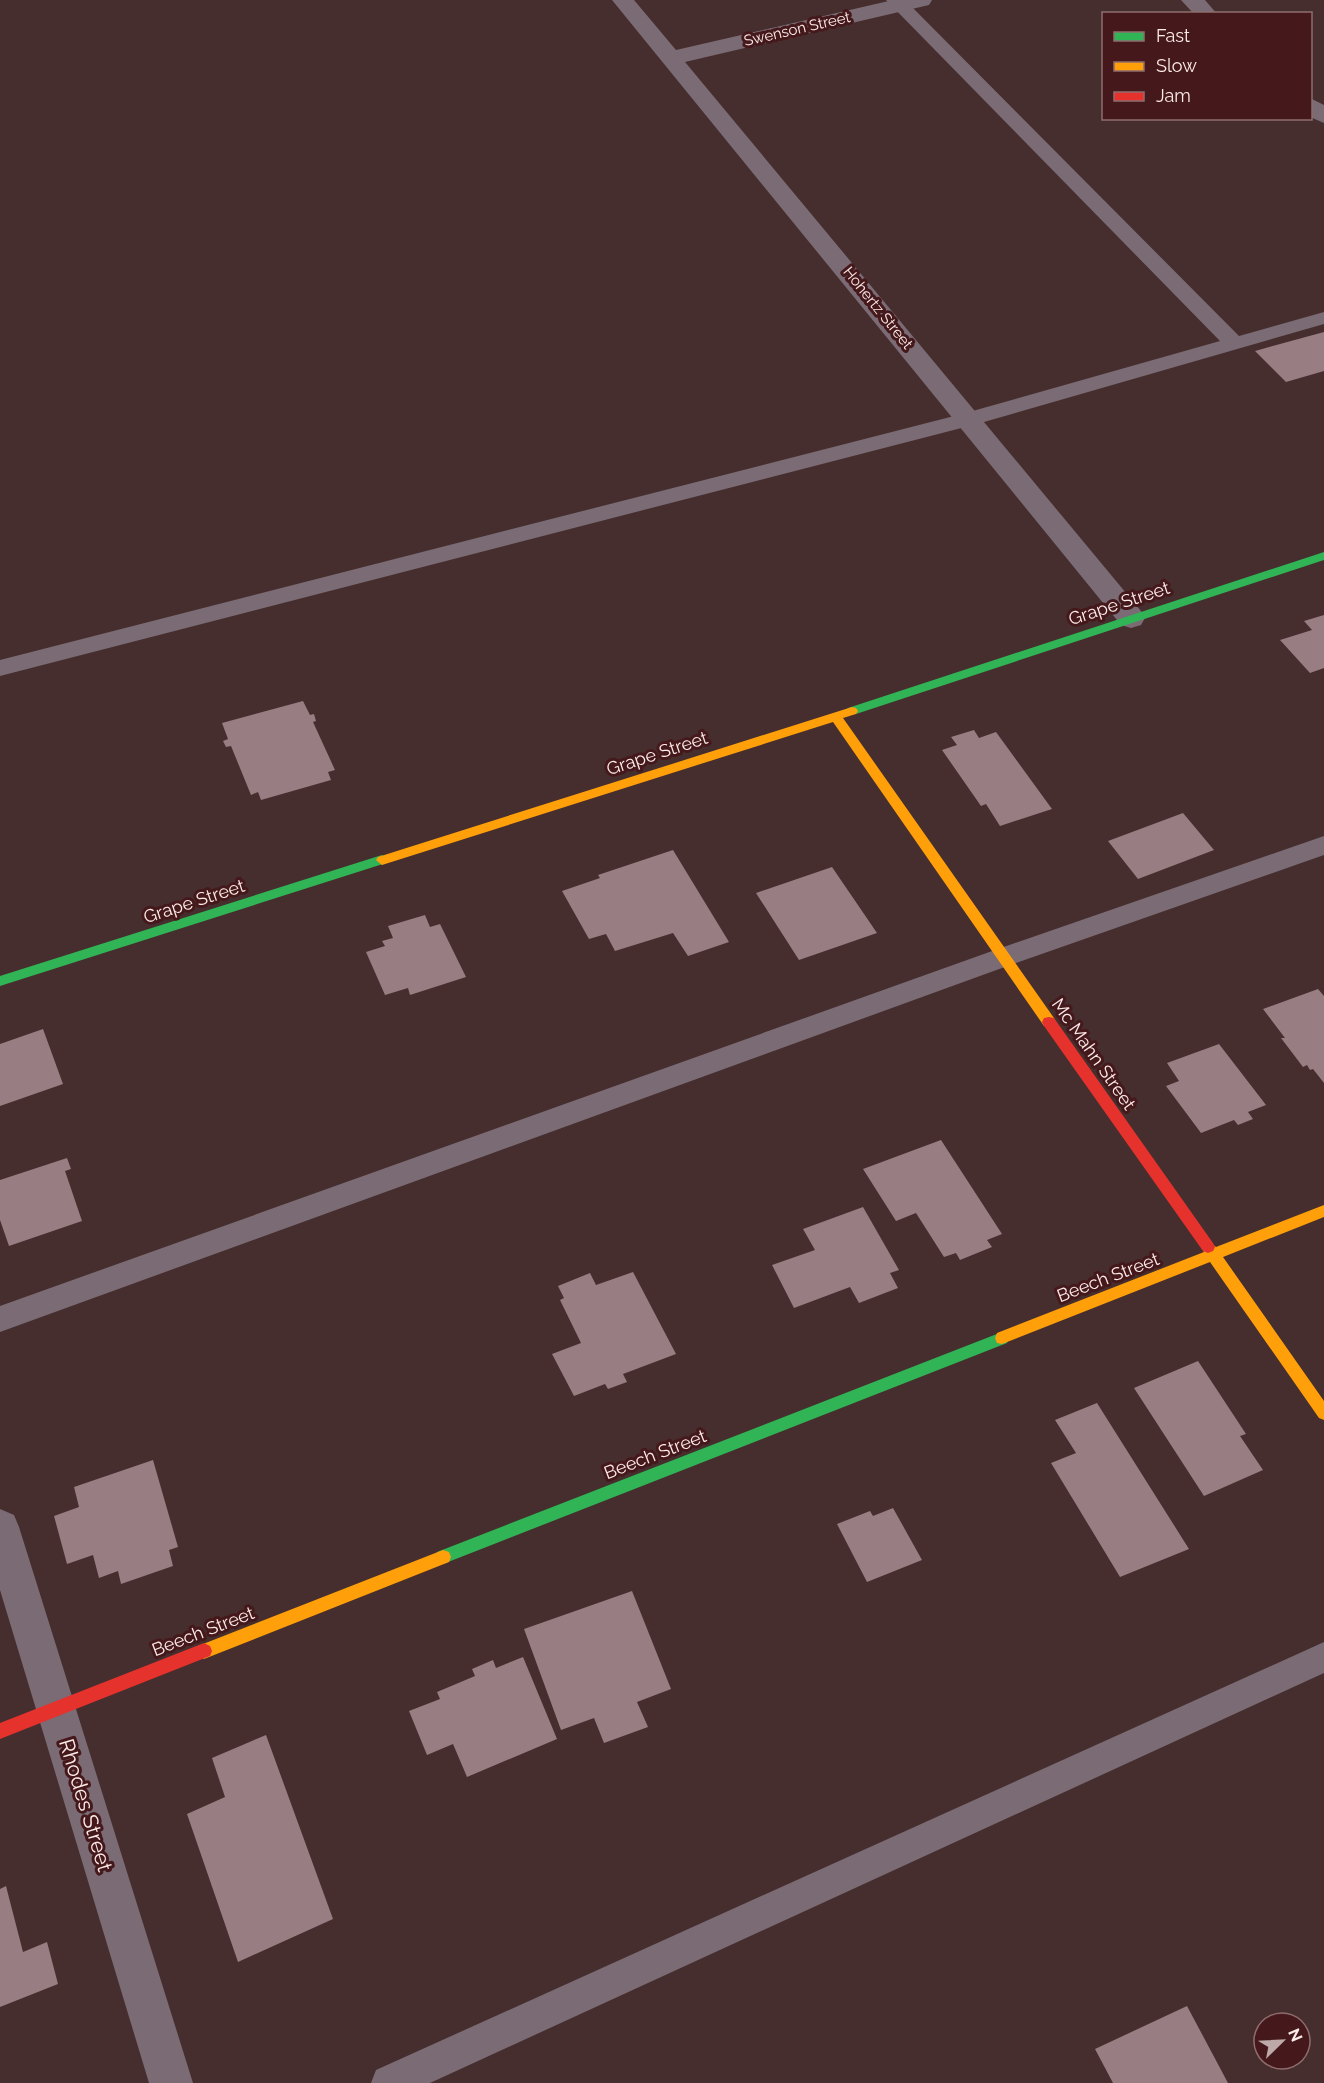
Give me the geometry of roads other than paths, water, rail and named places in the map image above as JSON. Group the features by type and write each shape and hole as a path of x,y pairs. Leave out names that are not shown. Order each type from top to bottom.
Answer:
{"street":[{"name":"Hohertz Street","path":"623,0 1131,618"},
{"path":"1192,0 1205,12"},
{"name":"Swenson Street","path":"672,58 906,2"},
{"path":"1312,106 1324,116"},
{"name":"Grape Street","path":"0,981 835,716 1324,556"},
{"name":"Mc Mahn Street","path":"835,716 1324,1413"},
{"name":"Beech Street","path":"0,1731 1324,1211"},
{"name":"Rhodes Street","path":"0,1527 171,2083"}],"lane":[{"path":"906,2 1234,343"},
{"path":"0,668 969,419 1324,318"},
{"path":"0,1319 1004,957 1324,845"},
{"path":"389,2083 1324,1657"}]}
